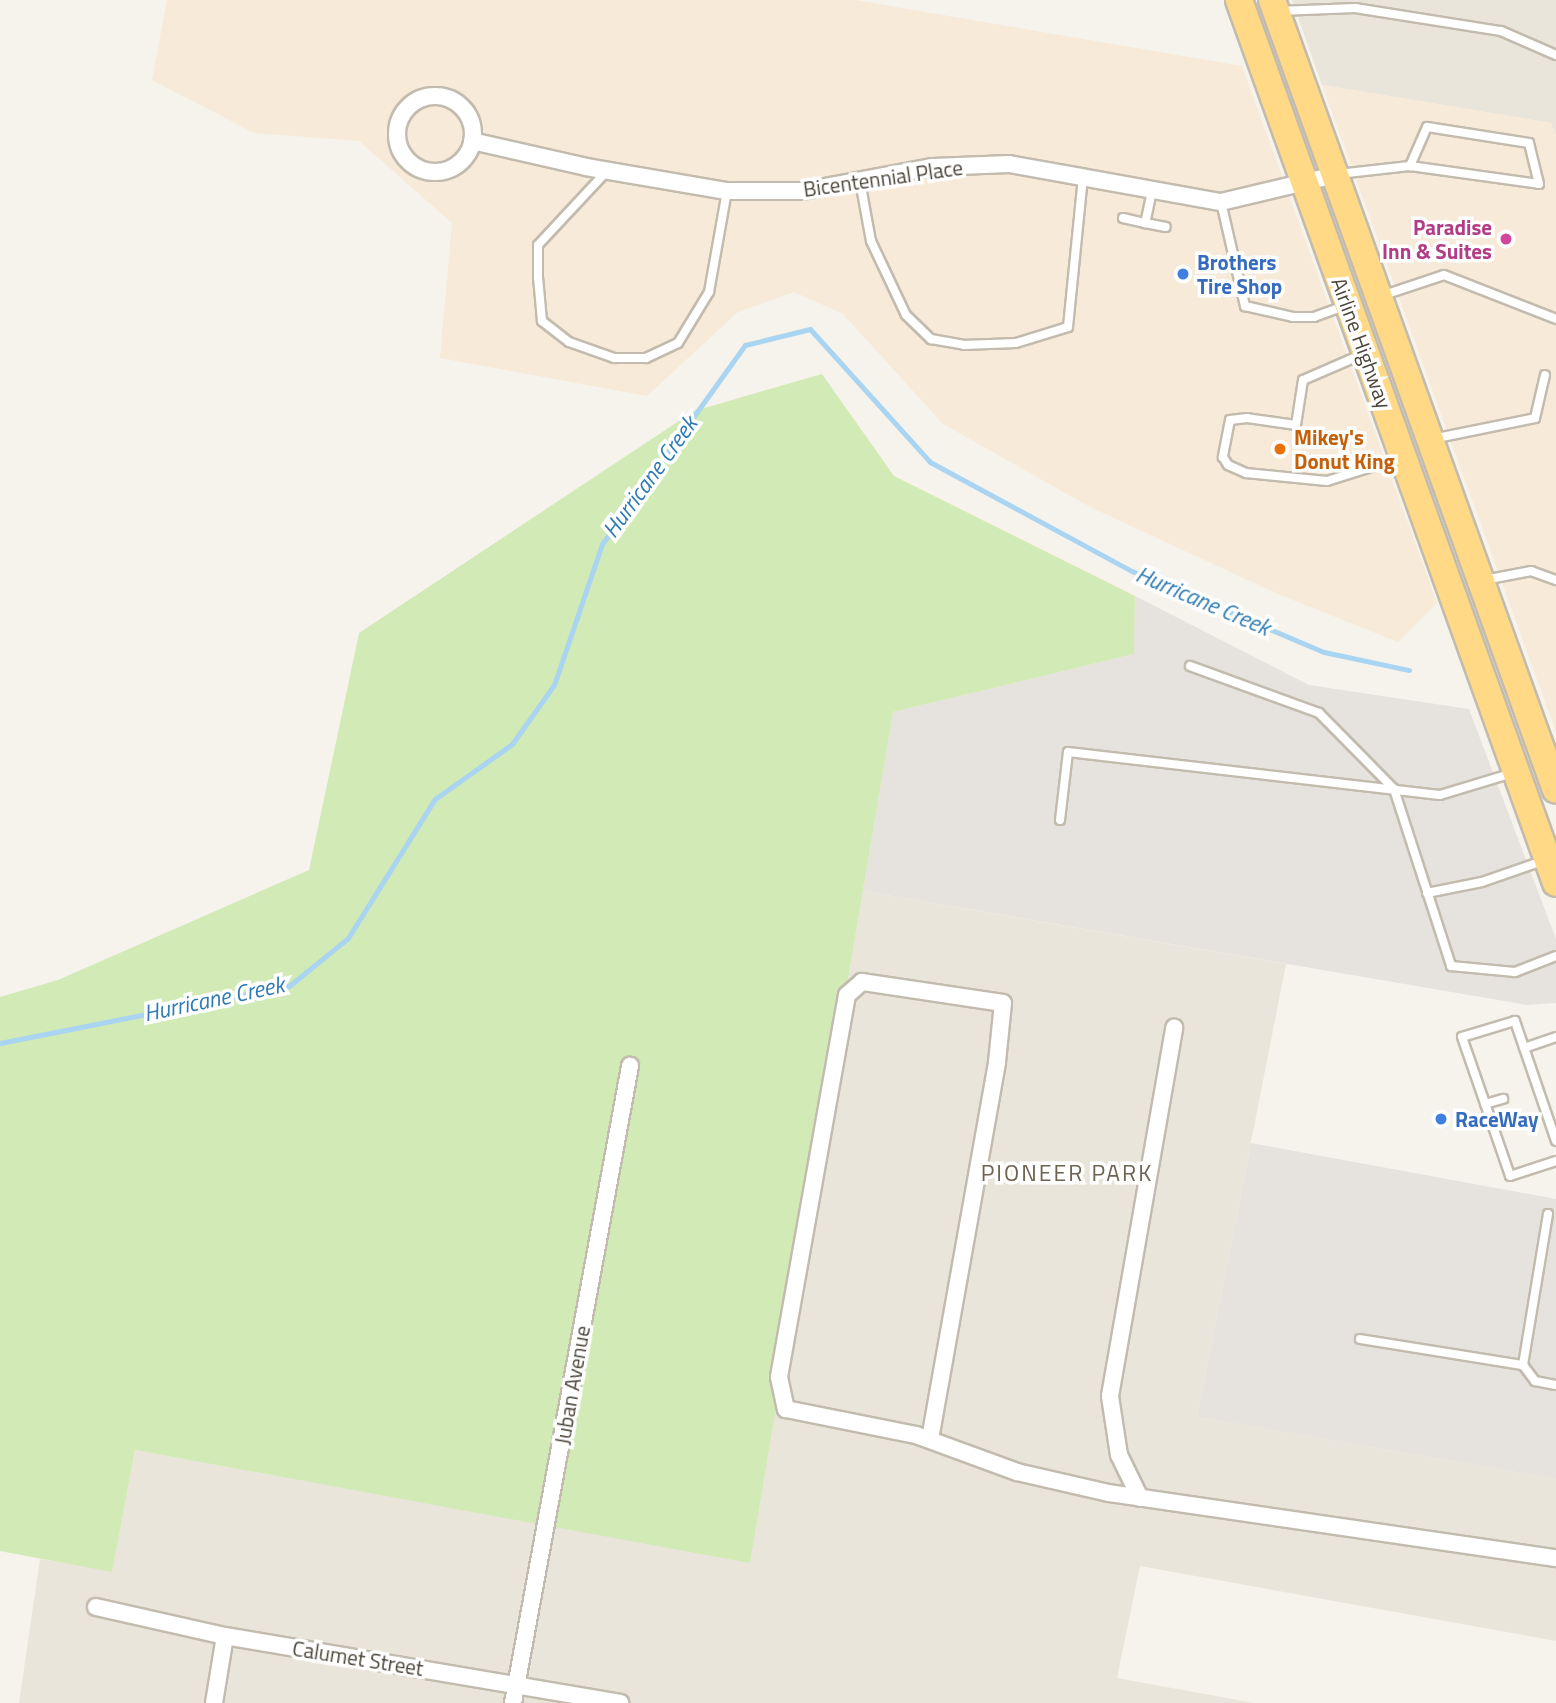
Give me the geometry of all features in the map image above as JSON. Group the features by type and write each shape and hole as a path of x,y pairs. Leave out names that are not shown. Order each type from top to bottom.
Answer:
{"highway":[{"name":"Airline Highway","path":"1239,0 1552,871"},
{"name":"Airline Highway","path":"1274,6 1553,778"},
{"path":"1357,329 1382,308"},
{"path":"1516,772 1553,778"}],"street":[{"path":"442,97 466,113 472,141 456,165 427,172 403,155 397,127 413,103 442,97"},
{"name":"Bicentennial Place","path":"472,141 607,171 727,191 803,191 933,167 1009,164 1221,202 1306,185 1335,175"},
{"path":"930,1439 997,1062 1003,1003 862,982 848,995 779,1377 786,1409 930,1439 1017,1472 1140,1497 1556,1558"},
{"path":"1140,1497 1119,1455 1110,1396 1174,1028"},
{"name":"Juban Avenue","path":"513,1703 630,1066"},
{"name":"Calumet Street","path":"96,1607 225,1636 620,1703"},
{"path":"214,1703 225,1636"}],"lane":[{"path":"1274,6 1355,8 1502,31 1556,55"},
{"path":"1335,175 1410,166 1539,184 1529,143 1427,127 1410,166"},
{"path":"607,171 538,245 538,277 542,321 569,342 614,358 646,358 678,343 709,292 727,191"},
{"path":"860,181 871,241 905,315 931,339 964,345 1016,343 1068,327 1083,178"},
{"path":"1145,223 1152,191"},
{"path":"1221,202 1245,306 1293,317 1314,317 1357,329"},
{"path":"1123,218 1166,227"},
{"path":"1382,308 1444,275 1556,319"},
{"path":"1357,329 1303,380 1296,425 1247,418 1230,420 1223,457 1228,465 1246,473 1327,481 1403,457"},
{"path":"1430,439 1535,418 1545,375"},
{"path":"1481,581 1531,571 1556,580"},
{"path":"1190,666 1319,713 1394,789 1451,966 1515,972 1556,956"},
{"path":"1060,820 1068,751 1440,795 1516,772"},
{"path":"1427,893 1552,871"},
{"path":"1556,1141 1553,1124 1537,1087 1515,1021 1462,1037 1510,1176 1556,1161"},
{"path":"1524,1048 1556,1037"},
{"path":"1527,1090 1537,1087"},
{"path":"1485,1104 1503,1099"},
{"path":"1523,1365 1548,1214"},
{"path":"1360,1339 1523,1365 1535,1381 1556,1385"}],"shaded area":[{"path":"167,0 855,0 1242,66 1437,603 1398,642 1278,594 1092,508 943,424 843,314 794,292 738,312 647,396 440,358 452,223 359,141 254,133 152,80"},
{"path":"1292,0 1556,0 1556,136 1551,123 1322,85"},
{"path":"1322,85 1551,123 1556,136 1556,732"},
{"path":"1135,596 1309,685 1469,709 1556,939 1556,1003 1527,1005 863,891 893,712 1134,654"},
{"path":"863,891 1286,964 1197,1417 1556,1479 1556,1641 1140,1566 1117,1678 1254,1703 19,1703 40,1559 112,1571 135,1450 750,1562"},
{"path":"1251,1143 1556,1199 1556,1479 1197,1417"}],"green space":[{"path":"822,374 894,476 1135,596 1134,654 893,712 750,1563 135,1450 112,1572 0,1551 0,997 58,980 309,870 359,633 694,411"}],"waterway":[{"name":"Hurricane Creek","path":"0,1043 289,986 348,938 435,799 512,744 554,685 602,544 745,345 810,329 930,462 1132,571 1324,652 1409,670"}],"place":[{"name":"Paradise Inn & Suites","path":"1506,239"},
{"name":"Brothers Tire Shop","path":"1183,274"},
{"name":"Mikey's Donut King","path":"1280,449"},
{"name":"RaceWay","path":"1441,1119"}],"district":[{"name":"PIONEER PARK","path":"1067,1173"}]}
